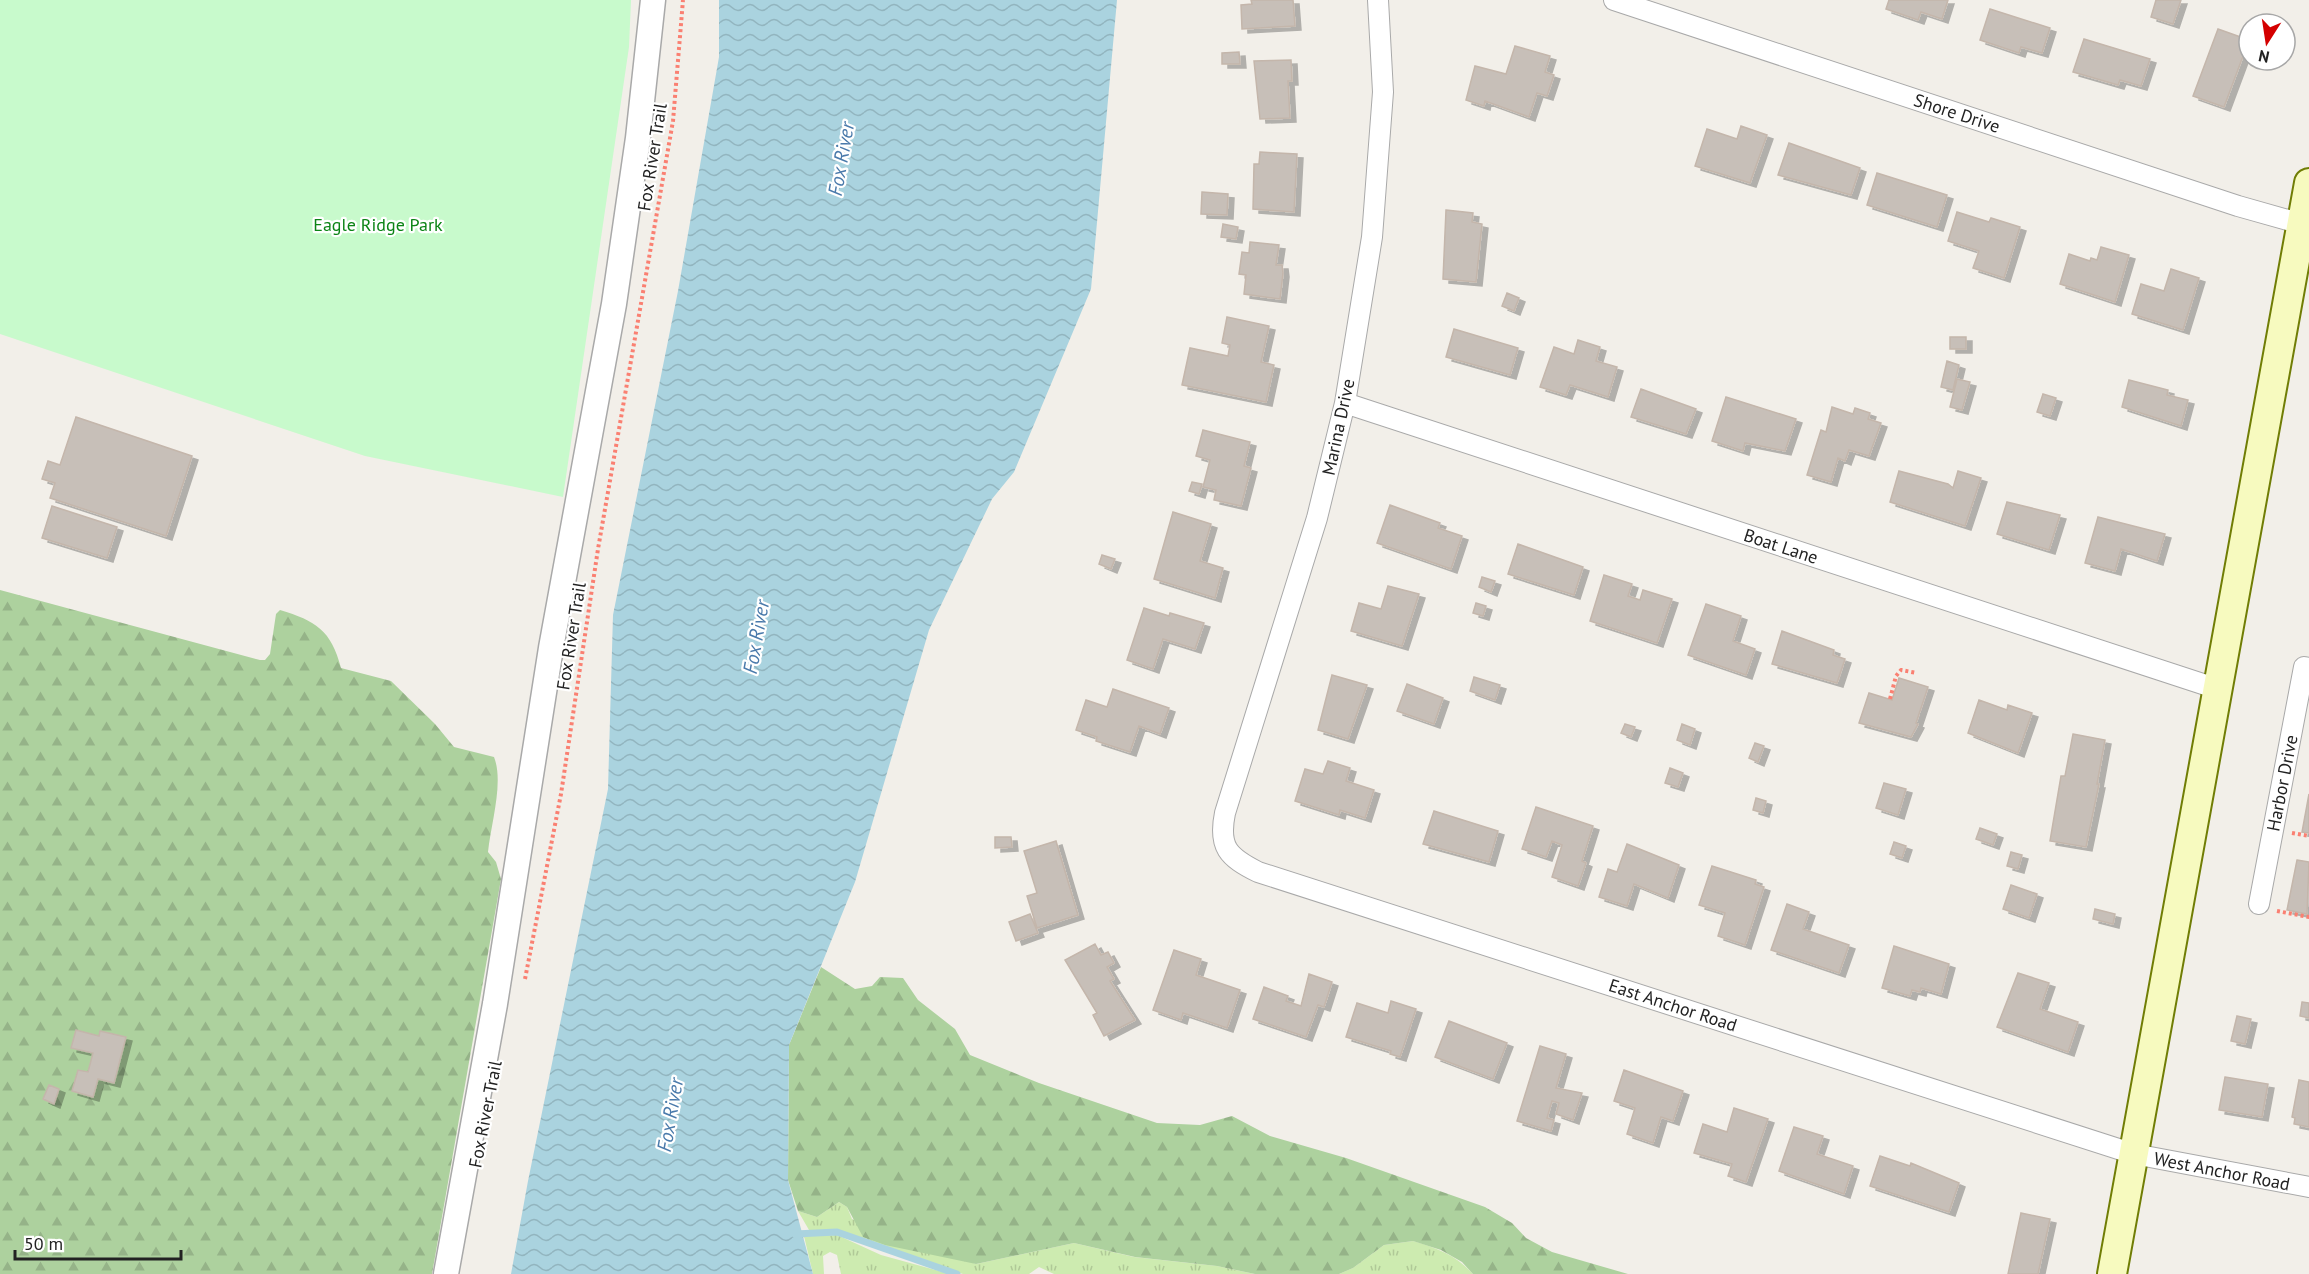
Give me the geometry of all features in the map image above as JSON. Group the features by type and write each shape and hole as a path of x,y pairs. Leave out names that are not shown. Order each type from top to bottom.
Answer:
{"main road":[{"path":"2112,1274 2309,183"}],"street":[{"path":"446,1274 495,1004 553,637 614,304 640,126 653,0"},
{"name":"Marina Drive","path":"1222,840 1228,804 1317,519 1345,403 1372,237 1383,92 1378,0"},
{"name":"Shore Drive","path":"1614,0 2238,206 2302,224"},
{"name":"Boat Lane","path":"1345,403 2218,689"},
{"name":"Harbor Drive","path":"2268,908 2304,667 2309,668"},
{"name":"East Anchor Road","path":"1222,840 1232,857 1258,872 2134,1154"},
{"name":"West Anchor Road","path":"2134,1154 2309,1187"}],"path":[{"name":"Fox River Trail","path":"524,980 561,794 600,537 673,121 684,0"},
{"path":"1890,699 1896,676 1901,670 1917,673"},
{"path":"2291,833 2309,836"},
{"path":"2268,908 2308,917 2309,915"}],"green space":[{"name":"Eagle Ridge Park","path":"0,0 631,0 629,47 563,497 365,456 0,334"},
{"path":"0,590 260,660 265,660 270,654 276,614 280,610 293,614 312,623 327,636 341,668 391,681 435,724 454,747 494,757 498,778 488,852 496,862 501,879 432,1274 0,1274"},
{"path":"821,967 855,989 872,986 880,977 903,978 918,1000 955,1029 970,1055 1039,1083 1157,1123 1200,1125 1232,1116 1270,1136 1346,1158 1485,1207 1512,1223 1526,1238 1552,1252 1628,1274 1473,1274 1462,1262 1441,1250 1413,1241 1384,1245 1353,1268 1339,1274 1255,1274 1217,1266 1135,1257 1074,1243 976,1264 885,1245 863,1237 847,1207 839,1202 817,1217 798,1211 788,1180 789,1045"},
{"path":"839,1202 847,1207 852,1219 976,1264 1074,1243 1134,1257 1217,1266 1255,1274 1054,1274 1039,1267 1029,1274 963,1274 893,1252 841,1231 809,1230 798,1211 817,1217"},
{"path":"835,1234 881,1255 950,1274 841,1274 837,1255 830,1252 823,1256 824,1274 813,1274 804,1236"},
{"path":"1413,1241 1446,1253 1473,1274 1339,1274 1353,1268 1384,1245"}],"water":[{"name":"Fox River","path":"719,0 1117,0 1091,289 1014,472 992,499 929,630 855,882 789,1045 788,1180 813,1274 511,1274 608,789 613,615 678,291 719,57"}],"building":[{"path":"1251,0 1293,0 1295,26 1242,29 1241,5 1252,4"},
{"path":"1889,0 1948,0 1942,19 1921,12 1918,20 1886,9"},
{"path":"2156,0 2181,0 2173,24 2151,17"},
{"path":"1990,9 2050,28 2042,53 2021,47 2019,53 1980,40"},
{"path":"2218,29 2237,36 2237,72 2224,107 2193,96"},
{"path":"2084,39 2150,59 2141,86 2120,80 2118,85 2073,72"},
{"path":"1515,46 1550,56 1545,72 1554,75 1547,96 1537,93 1529,117 1485,101 1484,106 1466,100 1475,66 1506,74"},
{"path":"1239,52 1240,64 1222,64 1222,53"},
{"path":"1291,60 1292,81 1288,81 1290,118 1260,119 1254,61"},
{"path":"1741,126 1767,135 1750,183 1695,166 1707,129 1737,139"},
{"path":"1789,143 1860,168 1851,195 1778,175"},
{"path":"1260,152 1297,154 1294,212 1253,209 1254,164 1259,164"},
{"path":"1877,173 1947,195 1937,227 1867,205"},
{"path":"1202,192 1228,194 1227,215 1201,214"},
{"path":"1446,210 1473,213 1472,222 1482,224 1476,282 1443,279"},
{"path":"1957,212 1989,222 1991,218 2020,227 2004,278 1973,268 1979,251 1948,241"},
{"path":"1223,224 1238,227 1236,239 1221,237"},
{"path":"1250,242 1279,245 1276,265 1282,265 1283,273 1280,299 1244,294 1246,275 1239,274 1242,252 1249,253"},
{"path":"2101,247 2129,255 2115,302 2060,284 2069,254 2090,261 2091,258 2097,260"},
{"path":"2171,269 2199,278 2183,330 2132,314 2141,284 2164,291"},
{"path":"1507,293 1519,298 1514,311 1502,306"},
{"path":"1227,317 1269,326 1261,362 1274,365 1266,402 1182,385 1190,348 1228,356 1230,345 1222,343"},
{"path":"1454,329 1518,348 1510,375 1446,357"},
{"path":"1950,337 1966,337 1966,349 1950,349"},
{"path":"1578,340 1600,347 1596,361 1617,367 1608,397 1570,385 1566,395 1540,387 1554,347 1574,354"},
{"path":"1947,361 1959,365 1953,390 1941,387"},
{"path":"1957,379 1970,382 1962,410 1950,407"},
{"path":"2129,380 2168,390 2167,395 2188,400 2181,426 2122,407"},
{"path":"1641,389 1696,409 1686,434 1631,417"},
{"path":"2043,394 2056,398 2050,416 2037,412"},
{"path":"1726,397 1796,419 1785,451 1745,443 1743,451 1712,441"},
{"path":"1832,407 1853,414 1855,408 1870,413 1868,419 1881,423 1869,456 1849,450 1845,461 1838,458 1831,482 1807,475 1821,430 1826,432"},
{"path":"76,417 192,456 166,536 50,498 55,483 42,479 48,461 60,465"},
{"path":"1203,430 1250,442 1244,466 1251,468 1241,506 1214,500 1216,490 1203,487 1210,460 1196,456"},
{"path":"1899,471 1948,484 1953,488 1958,471 1981,478 1965,526 1890,502"},
{"path":"1192,482 1202,484 1199,494 1189,491"},
{"path":"2007,502 2060,515 2049,550 1997,534"},
{"path":"1390,505 1440,523 1438,528 1462,536 1451,569 1377,543"},
{"path":"52,506 117,527 107,558 42,538"},
{"path":"1173,512 1211,524 1200,561 1223,568 1215,598 1154,579"},
{"path":"2098,517 2165,534 2157,561 2121,549 2115,571 2085,563"},
{"path":"1518,544 1583,567 1574,595 1508,574"},
{"path":"1102,555 1115,559 1111,569 1099,564"},
{"path":"1604,575 1632,584 1628,596 1640,600 1643,590 1672,599 1657,643 1590,621"},
{"path":"1482,577 1495,581 1491,592 1479,587"},
{"path":"1388,586 1419,594 1402,646 1351,631 1359,603 1381,609"},
{"path":"1476,603 1486,606 1483,616 1473,613"},
{"path":"1706,604 1741,616 1733,641 1755,649 1746,675 1688,655"},
{"path":"1144,608 1204,623 1195,649 1163,639 1153,669 1127,660"},
{"path":"1782,631 1834,650 1833,655 1845,659 1837,683 1772,664"},
{"path":"1332,675 1367,685 1348,739 1318,730"},
{"path":"1474,677 1500,685 1495,700 1470,691"},
{"path":"1899,678 1928,687 1916,723 1918,724 1911,737 1859,723 1869,693 1892,700"},
{"path":"1407,684 1443,698 1434,724 1397,711"},
{"path":"1113,689 1169,708 1160,734 1139,726 1130,752 1096,741 1097,737 1076,730 1086,700 1107,707"},
{"path":"1979,700 2007,710 2008,705 2032,713 2018,753 1968,733"},
{"path":"1625,724 1635,727 1631,737 1621,733"},
{"path":"1682,724 1695,729 1690,745 1677,740"},
{"path":"2073,734 2105,740 2086,847 2050,841 2061,776 2065,776"},
{"path":"1755,743 1764,746 1758,762 1749,758"},
{"path":"1328,761 1350,768 1346,781 1374,790 1365,818 1340,810 1339,815 1295,801 1305,769 1323,774"},
{"path":"1670,768 1683,773 1678,787 1665,783"},
{"path":"1884,783 1906,789 1898,815 1876,808"},
{"path":"2309,794 2309,833 2302,832"},
{"path":"1756,798 1766,801 1763,813 1753,810"},
{"path":"1536,807 1593,826 1582,861 1586,863 1578,886 1552,877 1562,845 1552,841 1546,857 1522,849"},
{"path":"1434,811 1498,831 1489,862 1423,844"},
{"path":"1980,828 1997,834 1993,845 1976,839"},
{"path":"995,837 1011,837 1012,847 995,848"},
{"path":"1056,841 1078,915 1037,928 1027,896 1037,893 1024,851"},
{"path":"1894,842 1906,846 1902,858 1890,854"},
{"path":"1627,844 1679,865 1668,898 1634,884 1627,906 1599,897 1608,869 1617,872"},
{"path":"2011,852 2022,855 2018,869 2007,866"},
{"path":"2297,860 2309,862 2307,914 2287,910"},
{"path":"1712,866 1756,880 1755,884 1764,887 1745,945 1718,936 1725,913 1699,905"},
{"path":"2011,885 2037,894 2029,918 2003,909"},
{"path":"1787,904 1809,912 1803,929 1849,945 1839,973 1771,950"},
{"path":"2095,909 2115,914 2113,924 2093,919"},
{"path":"1030,914 1038,933 1016,941 1009,922"},
{"path":"1095,944 1101,955 1108,952 1114,963 1107,967 1114,979 1110,981 1135,1020 1104,1036 1093,1015 1097,1013 1065,960"},
{"path":"1894,946 1949,964 1941,994 1921,988 1920,992 1912,990 1910,996 1882,988"},
{"path":"1174,950 1201,959 1196,975 1240,990 1227,1028 1183,1013 1181,1020 1153,1010"},
{"path":"2018,973 2049,983 2040,1009 2078,1022 2068,1052 1997,1027"},
{"path":"1309,974 1332,982 1324,1007 1318,1005 1306,1037 1253,1019 1264,987 1288,996 1286,1001 1301,1006"},
{"path":"1391,1001 1416,1009 1400,1057 1390,1054 1391,1051 1346,1037 1357,1003 1388,1013"},
{"path":"2302,1002 2309,1003 2309,1018 2300,1016"},
{"path":"2237,1016 2251,1019 2245,1044 2231,1041"},
{"path":"1449,1021 1507,1043 1493,1079 1435,1057"},
{"path":"76,1030 99,1036 100,1031 126,1037 114,1083 98,1079 93,1097 72,1091 78,1070 88,1072 93,1053 71,1048"},
{"path":"1540,1046 1566,1054 1556,1088 1582,1093 1573,1120 1556,1114 1559,1103 1552,1101 1547,1118 1554,1120 1551,1131 1517,1121"},
{"path":"1624,1070 1683,1091 1673,1121 1661,1117 1653,1143 1627,1134 1635,1108 1614,1101"},
{"path":"2225,1077 2268,1084 2262,1117 2219,1110"},
{"path":"2299,1080 2309,1082 2309,1127 2294,1124 2295,1118 2292,1117"},
{"path":"49,1085 59,1089 54,1104 43,1099"},
{"path":"1734,1108 1768,1119 1746,1182 1728,1176 1732,1164 1694,1153 1703,1124 1727,1132"},
{"path":"1794,1127 1823,1136 1817,1154 1853,1166 1844,1194 1779,1171"},
{"path":"1880,1156 1910,1166 1911,1163 1959,1183 1949,1212 1870,1186"},
{"path":"2021,1213 2050,1219 2038,1274 2008,1274"}],"waterway":[{"path":"795,1234 837,1232 957,1274"}]}
